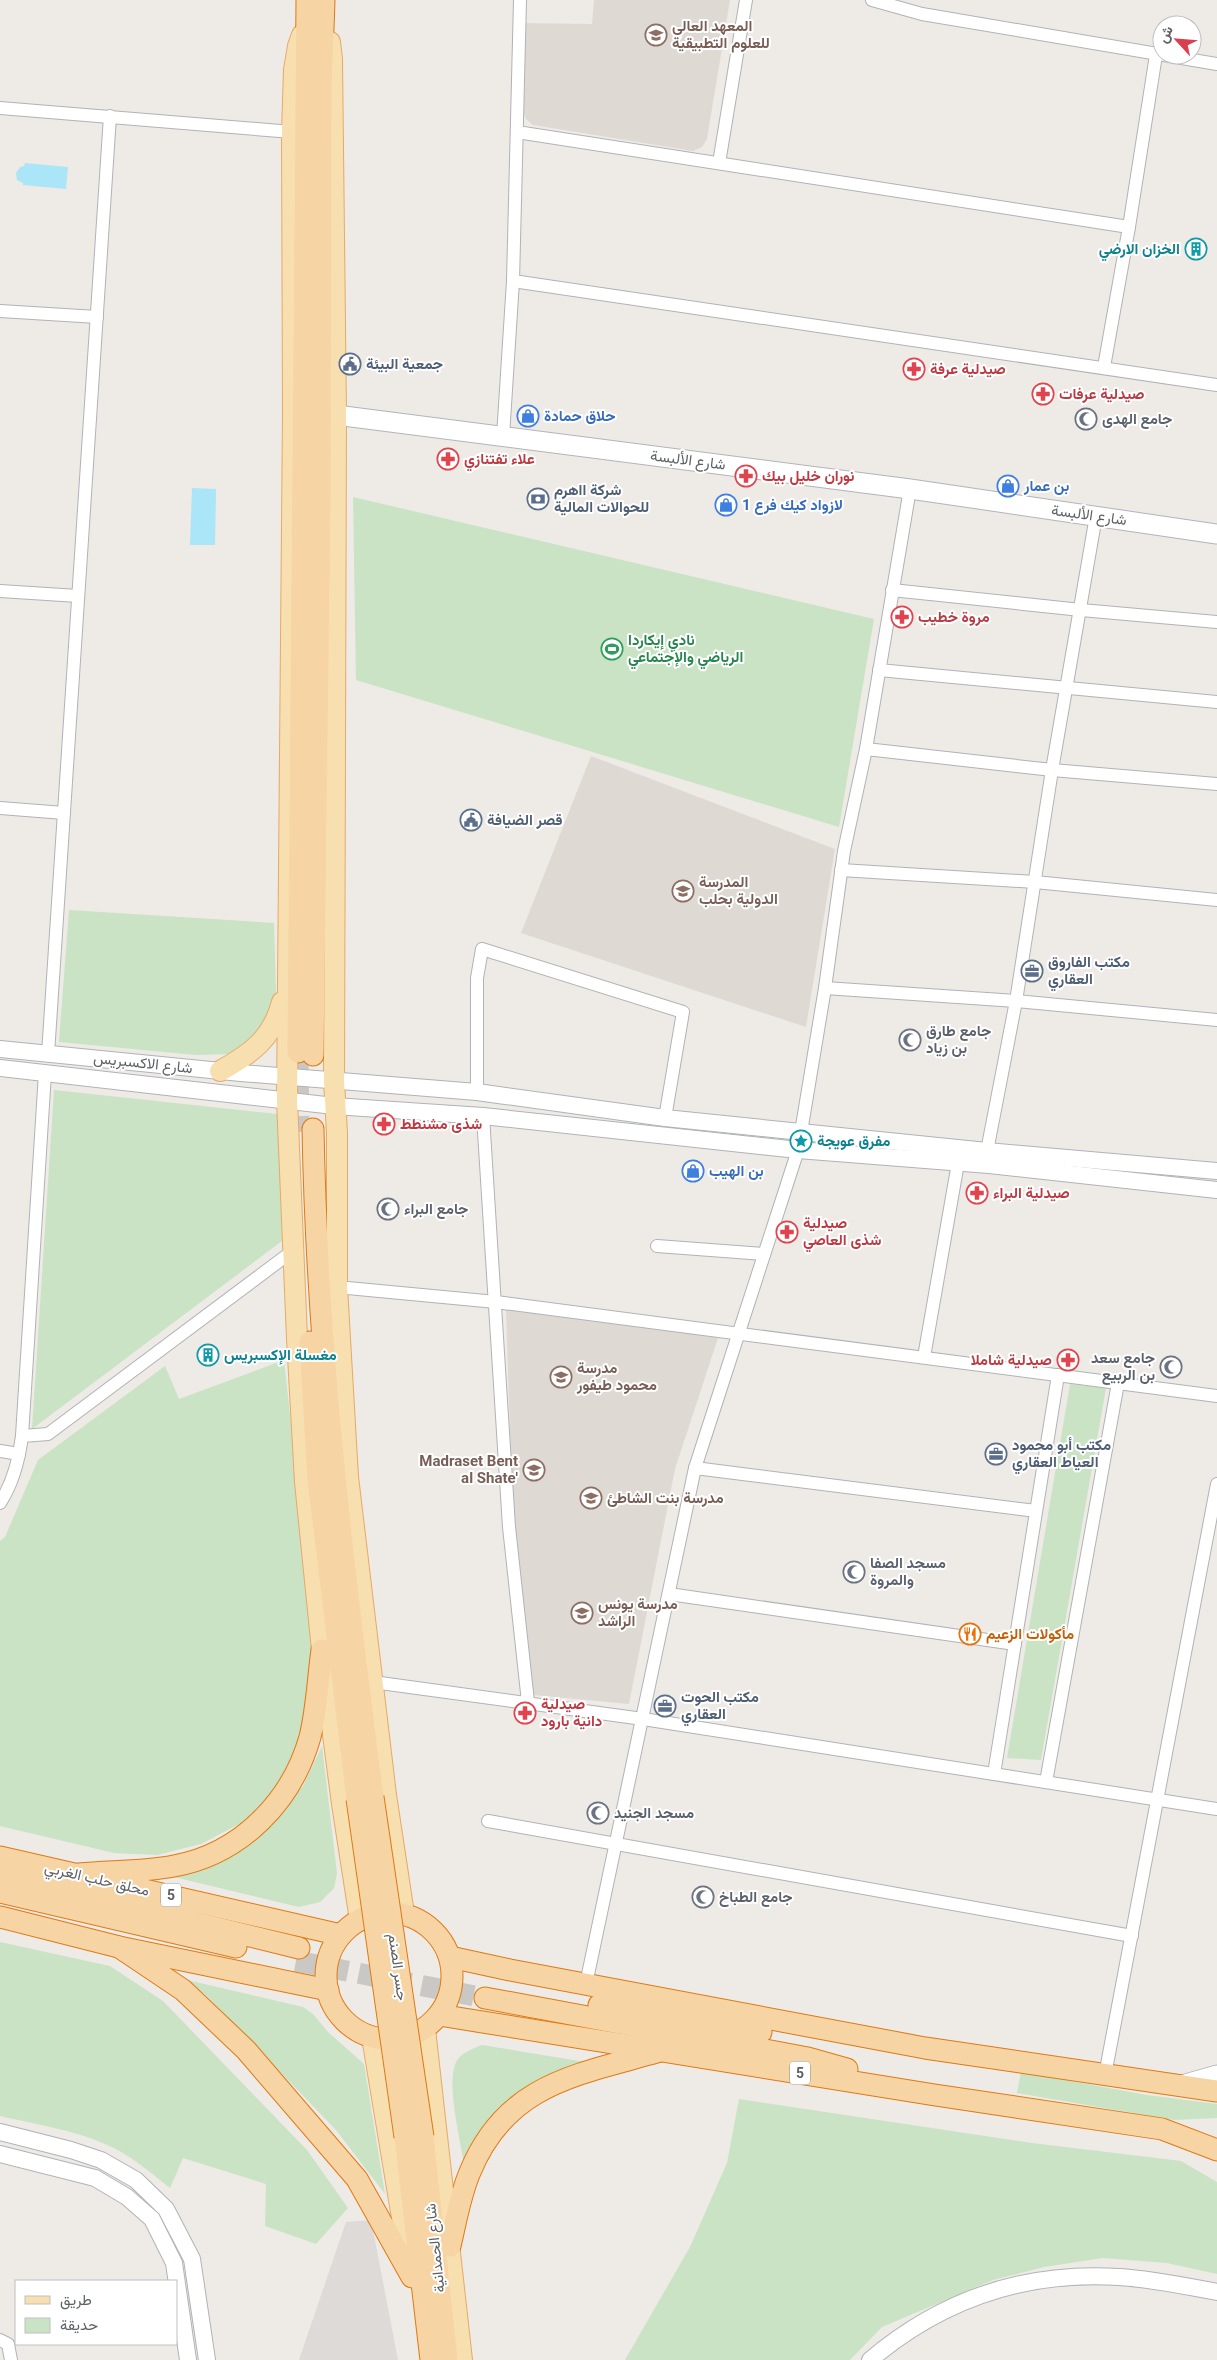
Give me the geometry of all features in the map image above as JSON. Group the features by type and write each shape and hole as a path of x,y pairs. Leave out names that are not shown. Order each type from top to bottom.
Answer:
{"highway":[{"path":"306,1054 315,24 307,0"},
{"path":"315,24 324,0"},
{"name":"جسر الصنم","path":"306,1130 315,1224 326,1479 365,1798 414,2137"},
{"path":"79,1874 173,1866 193,1861 229,1845 261,1820 287,1789 305,1753 311,1734 322,1650"},
{"name":"محلق حلب الغربي","path":"0,1857 341,1936"},
{"path":"0,1875 297,1954 0,1892"},
{"path":"377,1914 404,1914 429,1926 442,1940 450,1956 453,1981 450,1993 432,2022 408,2036 390,2039 372,2037 356,2030 343,2020 333,2006 326,1975 328,1961 333,1948 341,1936 360,1920 377,1914"},
{"path":"0,1917 118,1947 328,1990"},
{"path":"118,1947 182,1990 246,2050 357,2179 412,2277"},
{"name":"5","path":"450,1956 586,1984 926,2048 1217,2091"},
{"name":"5","path":"926,2048 814,2040 486,1992 808,2058 935,2095"},
{"name":"5","path":"432,2022 663,2051 935,2095 1217,2137"},
{"path":"450,2246 465,2187 478,2155 488,2137 517,2106 540,2090 571,2076 663,2051"},
{"path":"1162,2129 1217,2150"},
{"name":"شارع الحمدانية","path":"414,2137 431,2360"},
{"name":"شارع الحمدانية","path":"414,2137 447,2360"}],"main road":[{"path":"360,1920 342,1804 322,1650 326,1479 337,1287 337,1133 334,1106 336,415 332,59 329,38 315,24 298,46 294,70 292,132 287,1100 296,1338 326,1479 373,1682 386,1795 404,1914"},
{"name":"شارع الألبسة","path":"336,415 910,489 1217,534"},
{"path":"220,1071 246,1056 268,1035 278,1017 288,976"},
{"path":"432,2022 450,2246 462,2360"},
{"path":"372,2037 412,2277 422,2360"},
{"path":"1182,2086 1217,2075"}],"street":[{"path":"503,436 514,281 520,0"},
{"path":"719,163 746,0"},
{"path":"872,0 922,14 1152,54"},
{"path":"1202,62 1217,64"},
{"path":"1104,367 1129,227 1154,65"},
{"path":"0,108 292,132"},
{"path":"48,1054 110,116"},
{"path":"517,132 1129,227"},
{"path":"514,281 1217,385"},
{"path":"0,311 97,317"},
{"path":"586,1984 695,1468 798,1150 826,988 841,870 866,749 910,489"},
{"path":"987,1151 1016,1000 1052,770 1068,688 1096,516"},
{"path":"892,590 1217,622"},
{"path":"0,591 78,596"},
{"path":"879,670 1217,702"},
{"path":"866,749 1052,770 1217,784"},
{"path":"0,808 64,813"},
{"path":"841,870 1035,882 1217,900"},
{"path":"477,1092 477,978 482,949 683,1012 665,1118"},
{"path":"826,988 1016,1000 1217,1020"},
{"name":"شارع الاكسبريس","path":"0,1050 287,1077 477,1092 665,1118 1217,1172"},
{"path":"0,1068 334,1106 483,1116 798,1150 958,1163 1217,1190"},
{"path":"0,1503 9,1489 22,1436 45,1073"},
{"path":"483,1116 509,1527 528,1702"},
{"path":"924,1357 958,1163"},
{"path":"657,1246 764,1254"},
{"path":"22,1436 48,1434 294,1250"},
{"path":"337,1287 496,1302 739,1332 1217,1396"},
{"path":"994,1774 1058,1375"},
{"path":"1046,1782 1118,1382"},
{"path":"0,1451 19,1454"},
{"path":"695,1468 1036,1511"},
{"path":"1105,2075 1217,1484"},
{"path":"669,1594 1015,1644"},
{"path":"373,1682 642,1719 1217,1809"},
{"path":"488,1821 1132,1936"},
{"path":"0,2132 101,2160 136,2180 166,2209 192,2259 207,2360"},
{"path":"0,2154 95,2178 128,2197 152,2219 174,2263 176,2280"},
{"path":"870,2360 898,2336 967,2299 1036,2279 1119,2277 1217,2292"},
{"path":"188,2360 179,2312 199,2309"},
{"path":"8,2342 11,2360"}],"shaded area":[{"path":"594,0 730,0 707,139 702,147 693,151 533,125 526,119 524,114 524,23 592,24"},
{"name":"المدرسة الدولية بحلب","path":"591,756 835,849 806,1027 521,933"},
{"name":"مدرسة بنت الشاطئ","path":"506,1309 719,1335 675,1469 629,1704 533,1695 513,1526"},
{"path":"371,2220 398,2360 299,2360 346,2222"}],"green space":[{"name":"نادي إيكاردا الرياضي والإجتماعي","path":"353,497 874,619 839,827 356,680"},
{"path":"69,910 274,923 276,991 271,1018 254,1038 231,1054 196,1055 59,1042"},
{"path":"54,1090 278,1114 282,1241 32,1429"},
{"path":"284,1360 314,1635 311,1703 298,1753 273,1795 241,1823 201,1844 157,1855 114,1853 0,1826 0,1541 5,1537 38,1460 165,1366 179,1399"},
{"path":"1070,1384 1106,1388 1041,1760 1007,1758"},
{"path":"322,1746 337,1873 334,1888 320,1902 299,1907 174,1877 221,1859 263,1834 303,1786"},
{"path":"0,1942 110,1966 163,2001 307,2150 348,2208 316,2244 265,2226 266,2184 183,2158 170,2188 131,2158 105,2144 67,2131 0,2116"},
{"path":"187,1980 303,2007 313,2014 328,2032 364,2064 385,2194 336,2130 208,1997"},
{"path":"482,2045 585,2062 554,2074 467,2179 454,2104 453,2075 459,2058 466,2052"},
{"path":"1021,2072 1147,2095 1217,2104 1217,2118 1174,2120 1017,2093"},
{"path":"739,2099 1032,2143 1181,2161 1217,2182 1217,2274 1167,2263 1103,2258 1044,2267 993,2280 882,2327 850,2360 625,2360 690,2247 727,2163"}],"water":[{"path":"25,163 68,167 66,189 23,185 23,183 17,180 16,173"},
{"path":"192,488 216,489 215,545 190,545"}],"tunnel":[{"path":"298,1052 299,1132"},
{"path":"296,1961 485,1998"}],"place":[{"name":"المعهد العالي للعلوم التطبيقية","path":"656,35"},
{"name":"الخزان الارضي","path":"1196,249"},
{"name":"جمعية البيئة","path":"350,364"},
{"name":"صيدلية عرفة","path":"914,369"},
{"name":"صيدلية عرفات","path":"1043,394"},
{"name":"حلاق حمادة","path":"528,416"},
{"name":"جامع الهدى","path":"1086,419"},
{"name":"علاء تفتنازي","path":"448,459"},
{"name":"نوران خليل بيك","path":"746,476"},
{"name":"بن عمار","path":"1008,486"},
{"name":"شركة ااهرم للحوالات المالية","path":"538,499"},
{"name":"لازواد كيك فرع 1","path":"726,505"},
{"name":"مروة خطيب","path":"902,617"},
{"name":"نادي إيكاردا الرياضي والإجتماعي","path":"612,649"},
{"name":"قصر الضيافة","path":"471,820"},
{"name":"المدرسة الدولية بحلب","path":"683,891"},
{"name":"مكتب الفاروق العقاري","path":"1032,971"},
{"name":"جامع طارق بن زياد","path":"910,1040"},
{"name":"شذى مشنطط","path":"384,1124"},
{"name":"مفرق عويجة","path":"801,1141"},
{"name":"بن الهيب","path":"693,1171"},
{"name":"صيدلية البراء","path":"977,1193"},
{"name":"جامع البراء","path":"388,1209"},
{"name":"صيدلية شذى العاصي","path":"787,1232"},
{"name":"مغسلة الإكسبريس","path":"208,1355"},
{"name":"صيدلية شاملا","path":"1068,1360"},
{"name":"جامع سعد بن الربيع","path":"1171,1367"},
{"name":"مدرسة محمود طيفور","path":"561,1377"},
{"name":"مكتب أبو محمود العياط العقاري","path":"996,1454"},
{"name":"Madraset Bent al Shate'","path":"534,1470"},
{"name":"مدرسة بنت الشاطئ","path":"591,1498"},
{"name":"مسجد الصفا والمروة","path":"854,1572"},
{"name":"مدرسة يونس الراشد","path":"582,1613"},
{"name":"مأكولات الزعيم","path":"970,1634"},
{"name":"مكتب الحوت العقاري","path":"665,1706"},
{"name":"صيدلية دانية بارود","path":"525,1713"},
{"name":"مسجد الجنيد","path":"598,1813"},
{"name":"جامع الطباخ","path":"703,1897"}]}
